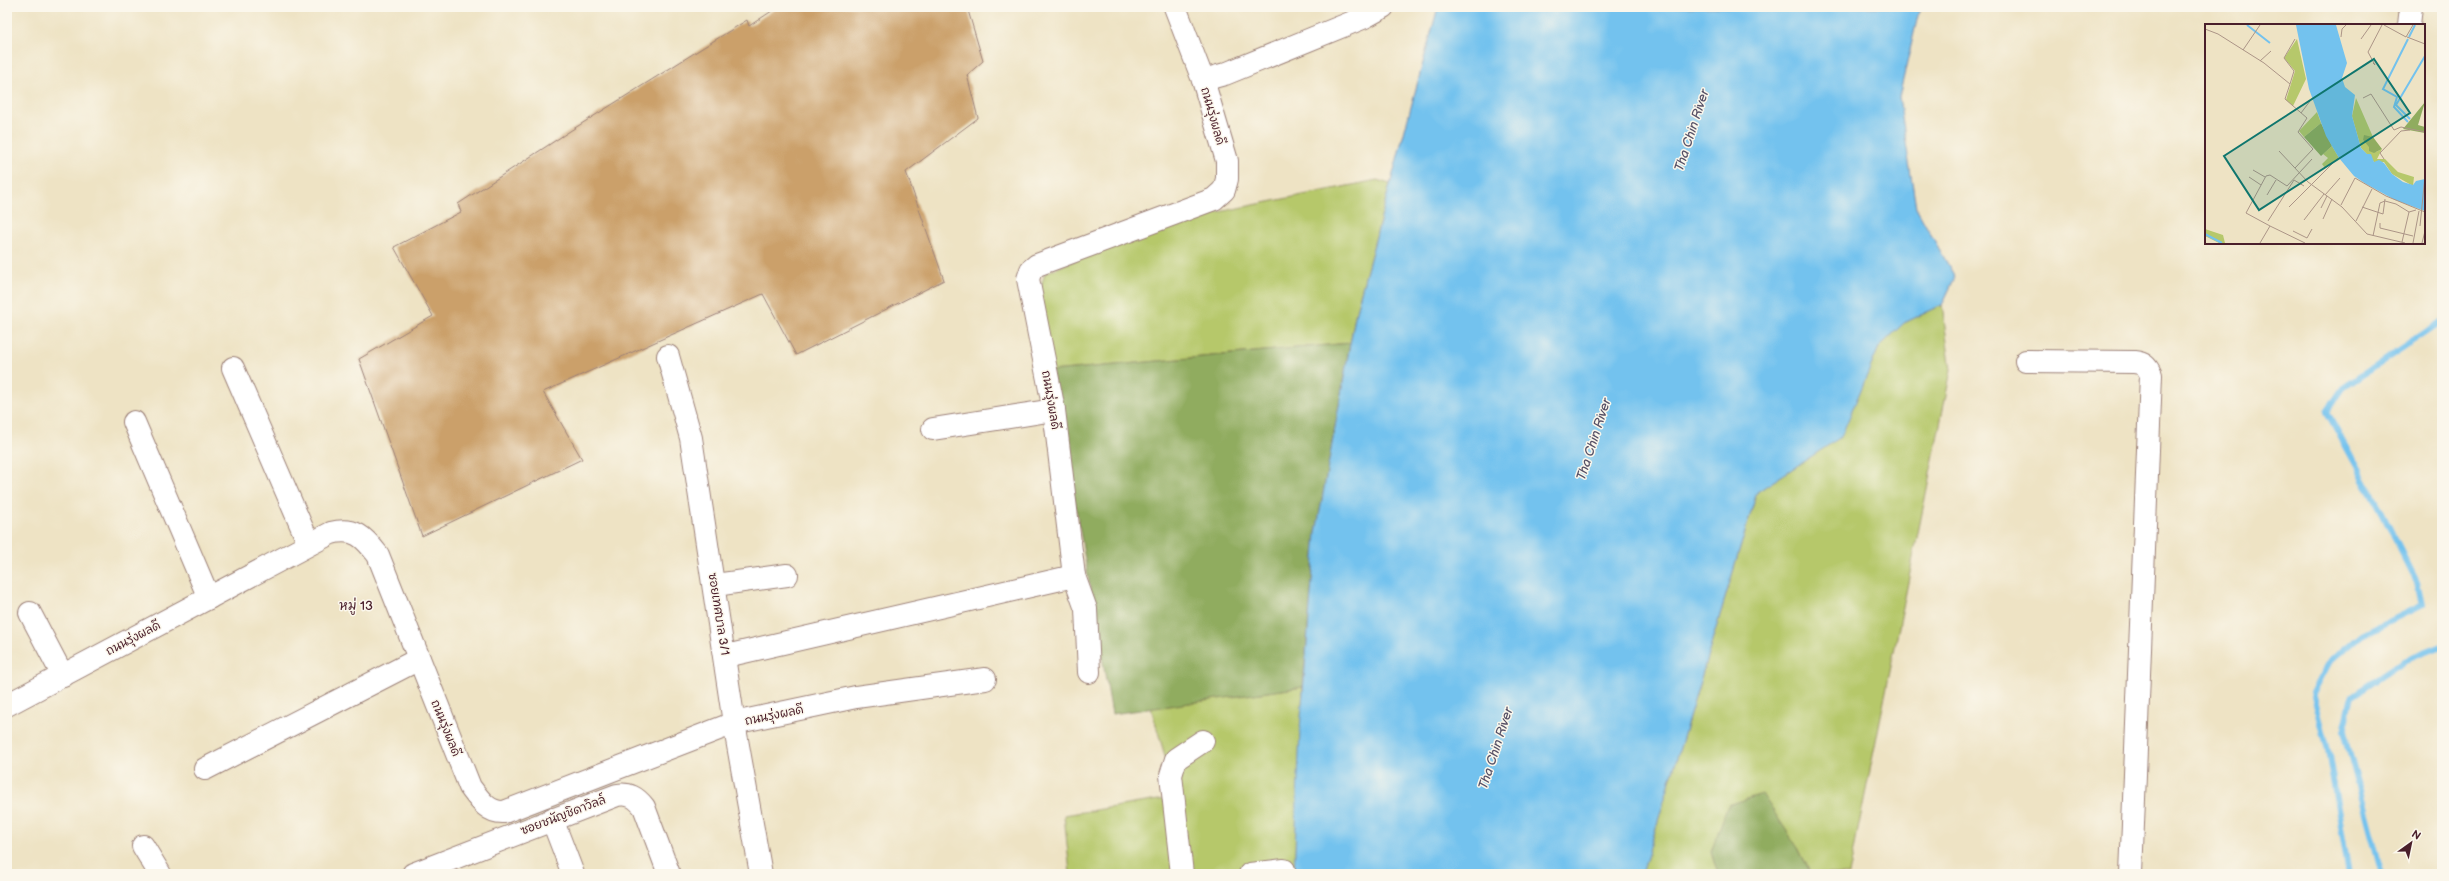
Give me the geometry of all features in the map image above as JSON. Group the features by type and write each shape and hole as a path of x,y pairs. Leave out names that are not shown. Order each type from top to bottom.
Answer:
{"street":[{"name":"ถนนรุ่งผลดี","path":"1089,672 1086,609 1074,576 1054,410 1029,290 1030,273 1037,265 1220,195 1227,180 1228,168 1203,80 1175,7"},
{"path":"1203,80 1225,74 1366,17 1383,7"},
{"path":"2409,24 2411,7"},
{"name":"ซอยเทศบาล 3/1","path":"668,356 691,438 726,656 734,724 761,874"},
{"path":"2026,361 2134,362 2142,363 2147,367 2151,375 2131,874"},
{"path":"233,368 309,544"},
{"path":"933,429 1054,410"},
{"path":"134,422 209,598"},
{"name":"ถนนรุ่งผลดี","path":"7,705 309,544 331,533 344,530 356,533 367,541 378,555 470,787 482,804 497,813 504,812 734,724 856,697 985,679"},
{"path":"715,585 787,575"},
{"path":"726,656 1074,576"},
{"path":"30,613 63,676"},
{"path":"205,769 419,659"},
{"path":"1182,874 1171,775 1176,760 1203,741"},
{"name":"ซอยชนัญชิดาวิลล์","path":"413,874 616,795 631,795 638,799 644,807 670,874"},
{"path":"552,819 573,874"},
{"path":"143,846 160,874"},
{"path":"1250,874 1284,870"}],"green space":[{"path":"1377,180 1390,184 1356,311 1350,343 1052,371 1038,296 1045,273 1123,240 1219,212"},
{"path":"1942,305 1951,370 1849,874 1816,874 1810,872 1798,848 1711,852 1718,874 1642,874 1757,492 1840,437 1879,347 1904,323"},
{"path":"1350,343 1316,533 1303,687 1112,714 1052,371"},
{"path":"1303,687 1294,874 1203,874 1200,870 1173,874 1070,874 1064,815 1177,797 1151,708"},
{"path":"1762,794 1798,848 1810,872 1816,874 1718,874 1711,852 1728,805"}],"water":[{"name":"Tha Chin River","path":"1438,7 1920,7 1899,97 1916,208 1955,277 1942,305 1904,323 1879,347 1841,437 1757,492 1642,874 1294,874 1300,729 1316,533 1356,311"}],"building":[{"path":"778,7 967,7 983,61 967,75 978,118 906,172 944,280 796,355 763,294 543,392 582,459 422,536 359,359 433,316 394,247 461,212 458,204 570,131 747,20 749,26"}],"waterway":[{"path":"2349,874 2328,750 2313,693 2330,661 2361,635 2422,605 2417,582 2382,512 2327,412 2343,388 2442,321"},
{"path":"2382,874 2344,731 2352,696 2404,661 2442,646"}],"district":[{"name":"หมู่ 13","path":"356,605"}]}
